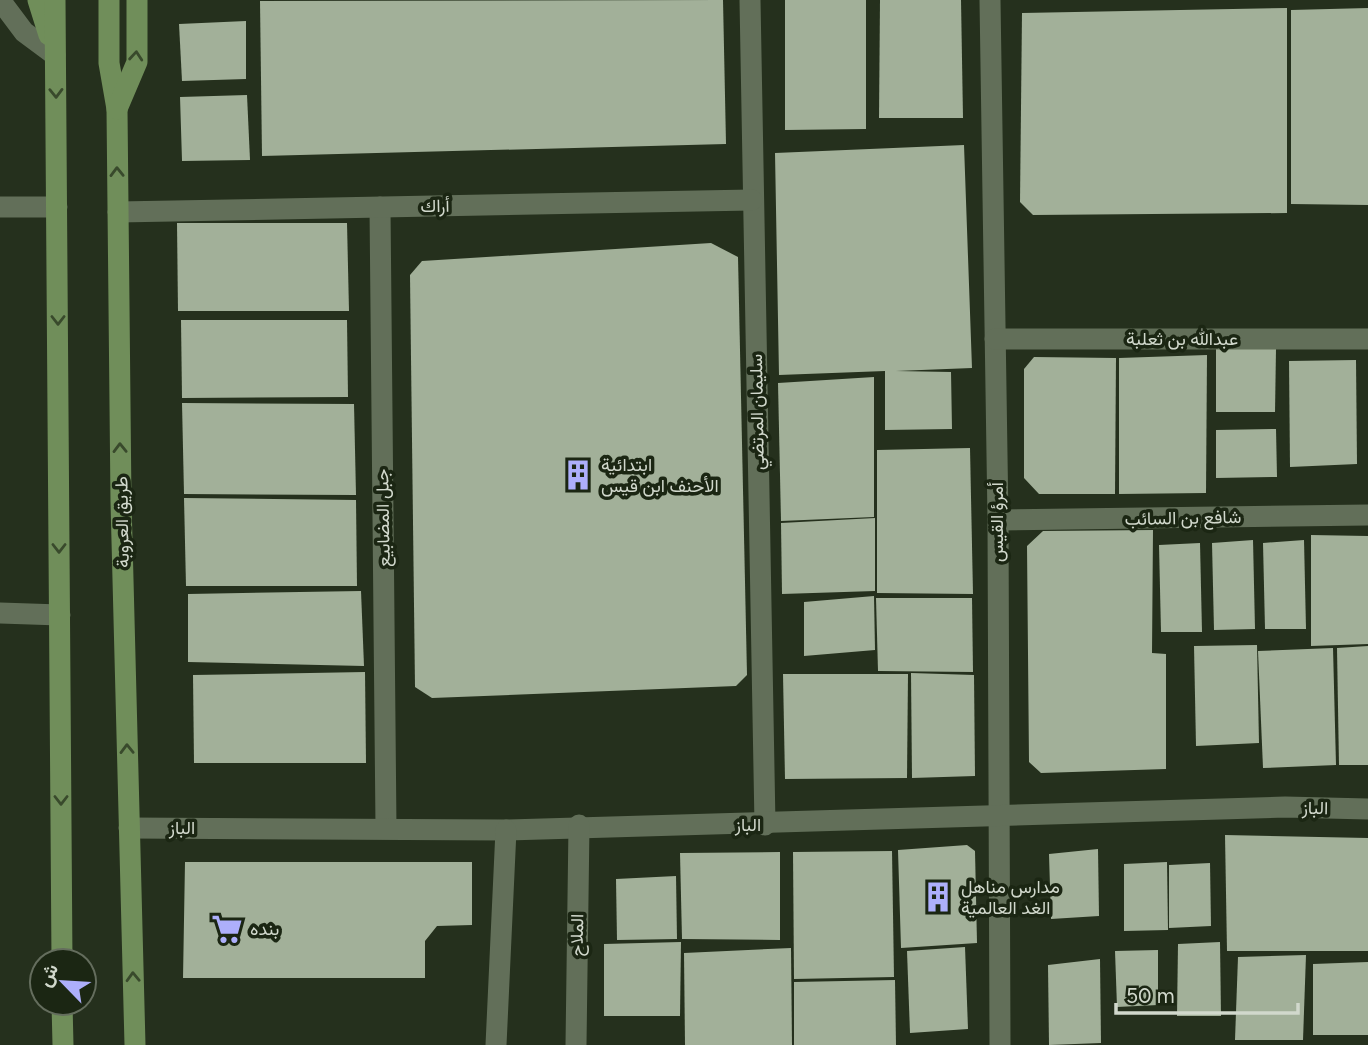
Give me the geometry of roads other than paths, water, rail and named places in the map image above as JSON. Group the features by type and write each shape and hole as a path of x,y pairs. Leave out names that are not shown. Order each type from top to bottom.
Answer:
{"main road":[{"path":"38,0 55,55"},
{"path":"55,0 62,947"},
{"name":"طريق العروبة","path":"109,0 109,63 117,109 135,1045"},
{"path":"117,109 137,62 137,0"},
{"path":"62,1017 63,1045"}],"street":[{"path":"0,0 24,32 55,55"},
{"name":"سليمان المرتضي","path":"750,0 765,825"},
{"name":"أمرؤ القيس","path":"990,0 998,520 1000,1045"},
{"name":"أراك","path":"118,212 752,200"},
{"path":"0,207 57,207"},
{"name":"جبل المضابيع","path":"380,207 386,828"},
{"name":"عبدالله بن ثعلبة","path":"995,339 1368,339"},
{"name":"شافع بن السائب","path":"998,520 1368,515"},
{"path":"0,613 60,615"},
{"name":"الباز","path":"129,828 506,830 579,825 765,825 1285,807 1368,809"},
{"name":"الملاح","path":"576,1045 579,825"},
{"path":"496,1045 506,830"}],"place":[{"name":"ابتدائية الأحنف ابن قيس","path":"578,475"},
{"name":"مدارس مناهل الغد العالمية","path":"938,897"},
{"name":"بنده","path":"227,929"}]}
